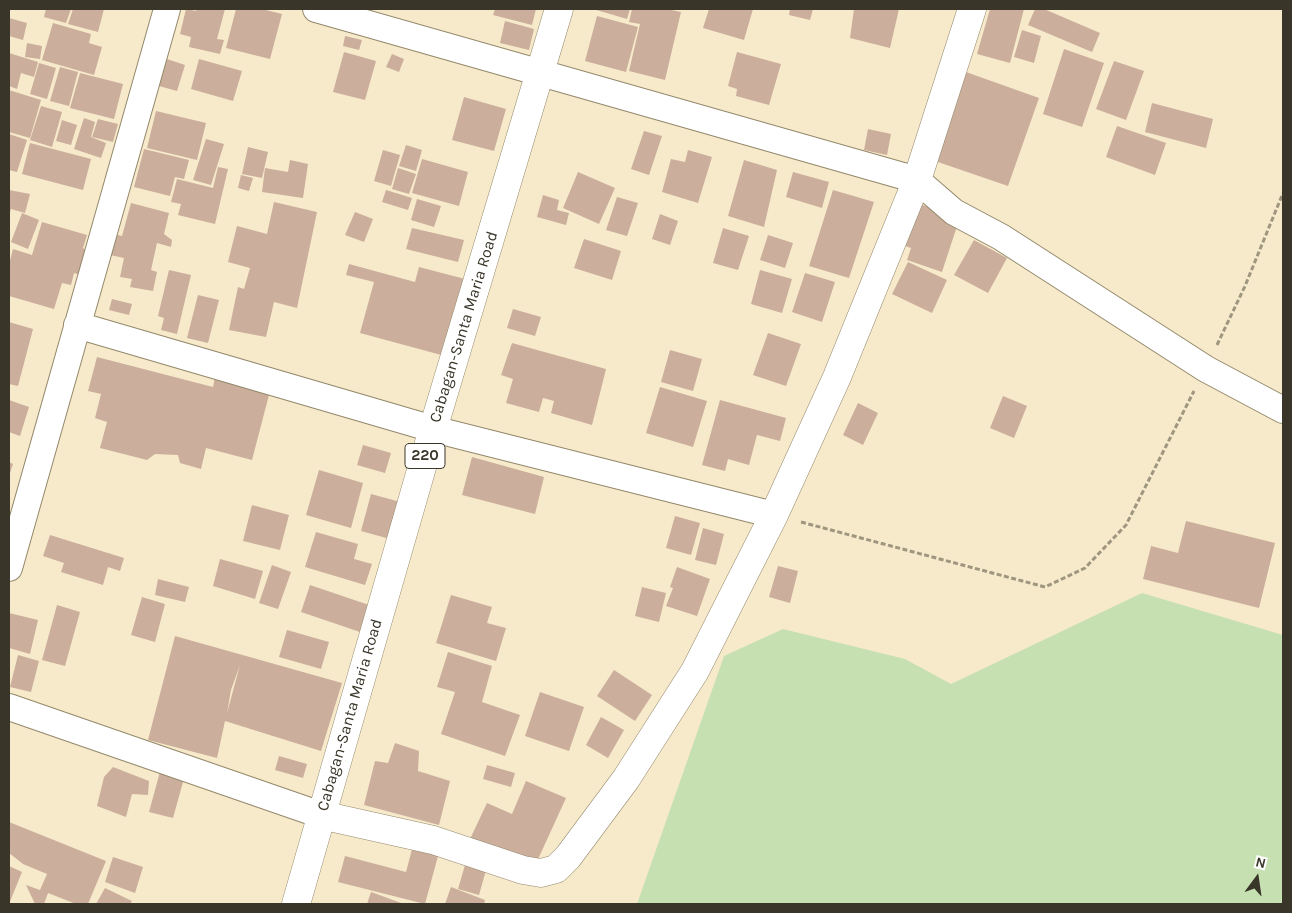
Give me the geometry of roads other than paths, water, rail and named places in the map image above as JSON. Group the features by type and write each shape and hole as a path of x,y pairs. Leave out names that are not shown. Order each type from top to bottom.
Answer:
{"street":[{"path":"9,568 166,9"},
{"path":"316,9 917,180 954,212 1001,237 1206,369 1283,410"},
{"name":"Cabagan-Santa Maria Road","path":"296,904 433,429 559,9"},
{"path":"9,707 321,815 433,840 523,870 541,873 556,869 568,857 626,779 695,671 774,515 837,377 917,180 972,9"},
{"path":"77,325 433,429 774,515"}]}
